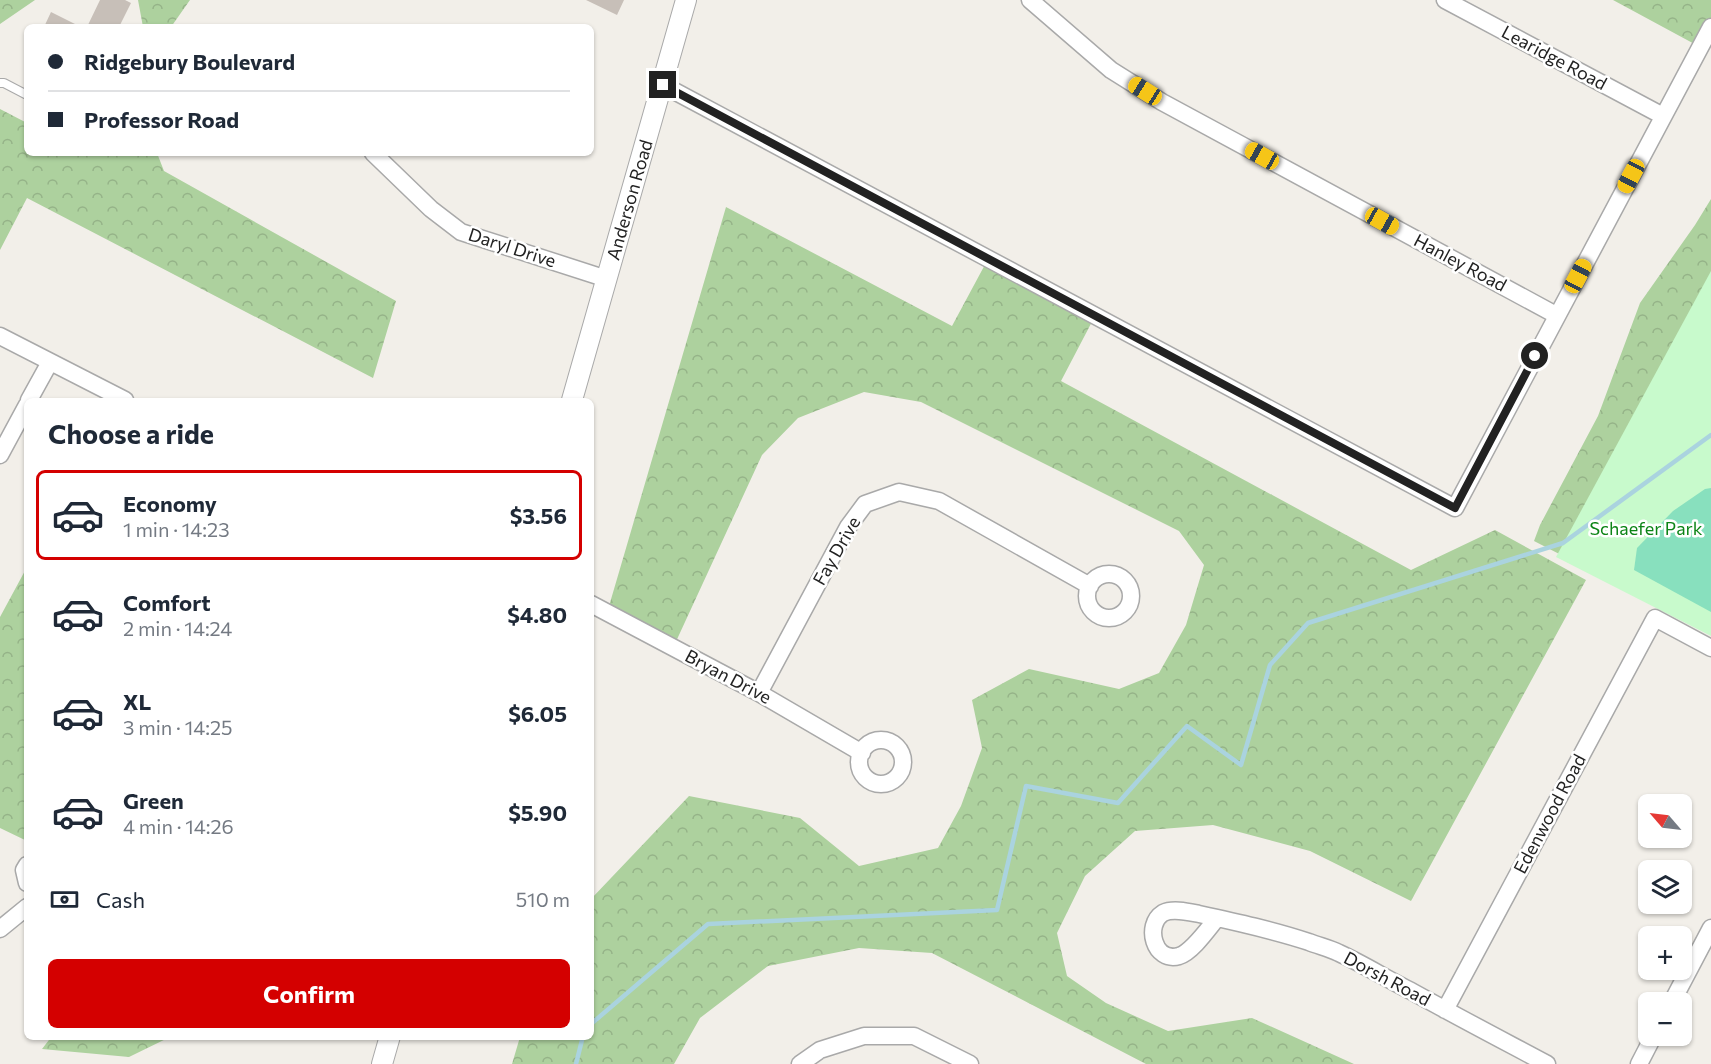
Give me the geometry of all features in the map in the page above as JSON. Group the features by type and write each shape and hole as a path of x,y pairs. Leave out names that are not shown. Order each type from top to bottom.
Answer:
{"street":[{"name":"Anderson Road","path":"573,398 686,0"},
{"name":"Hanley Road","path":"1030,0 1111,70 1162,102 1556,315"},
{"name":"Learidge Road","path":"1445,0 1664,116"},
{"path":"663,85 1455,508 1711,27"},
{"name":"Daryl Drive","path":"376,156 431,209 461,232 607,279"},
{"path":"0,336 121,398"},
{"path":"30,398 50,362"},
{"path":"0,455 24,411"},
{"name":"Fay Drive","path":"759,693 848,527 865,504 899,492 939,501 1090,586"},
{"name":"Bryan Drive","path":"594,606 759,693 862,753"},
{"name":"Edenwood Road","path":"1445,1010 1655,618 1711,648"},
{"path":"0,929 24,909"},
{"name":"Dorsh Road","path":"1217,918 1278,932 1338,952 1547,1064"},
{"path":"1677,992 1711,928"},
{"path":"800,1064 820,1050 864,1036 914,1036 970,1064"},
{"path":"382,1064 389,1040"},
{"path":"1639,1064 1648,1046"}],"lane":[{"path":"0,83 24,93"}],"green space":[{"path":"0,0 35,0 0,24"},
{"path":"138,0 190,0 173,24 142,24"},
{"path":"1613,0 1711,0 1711,27 1700,47"},
{"path":"0,109 24,121 24,156 158,156 164,171 396,301 373,378 27,198 0,250"},
{"path":"1711,199 1711,482 1567,558 1534,541 1540,525 1598,416 1640,303"},
{"path":"726,207 952,326 988,259 1095,316 1061,381 1411,570 1495,530 1586,580 1411,901 1310,851 1213,825 1135,831 1085,876 1057,933 1067,976 1106,1003 1168,1031 1252,1018 1354,1064 1146,1064 932,953 859,948 768,966 700,1018 674,1064 512,1064 519,1040 594,1040 594,896 689,796 800,818 859,866 938,848 961,806 982,748 972,700 1029,669 1119,689 1159,673 1186,625 1204,565 1179,531 921,402 864,392 798,418 762,455 673,648 607,613"},
{"name":"Schaefer Park","path":"1711,271 1711,636 1556,557"},
{"path":"1711,488 1711,612 1634,570 1637,548 1673,511 1705,489"},
{"path":"24,573 24,840 0,828 0,617"},
{"path":"49,1040 164,1040 129,1057 42,1049"}],"building":[{"path":"100,0 125,0 131,3 120,24 88,24"},
{"path":"586,0 624,0 617,15"},
{"path":"51,12 75,24 45,24"}],"waterway":[{"path":"594,1021 708,924 997,910 1026,786 1118,803 1187,726 1241,765 1270,665 1308,623 1563,543 1711,435"},
{"path":"576,1064 582,1040"}],"route":[{"path":"663,85 1455,508 1535,356"}]}
